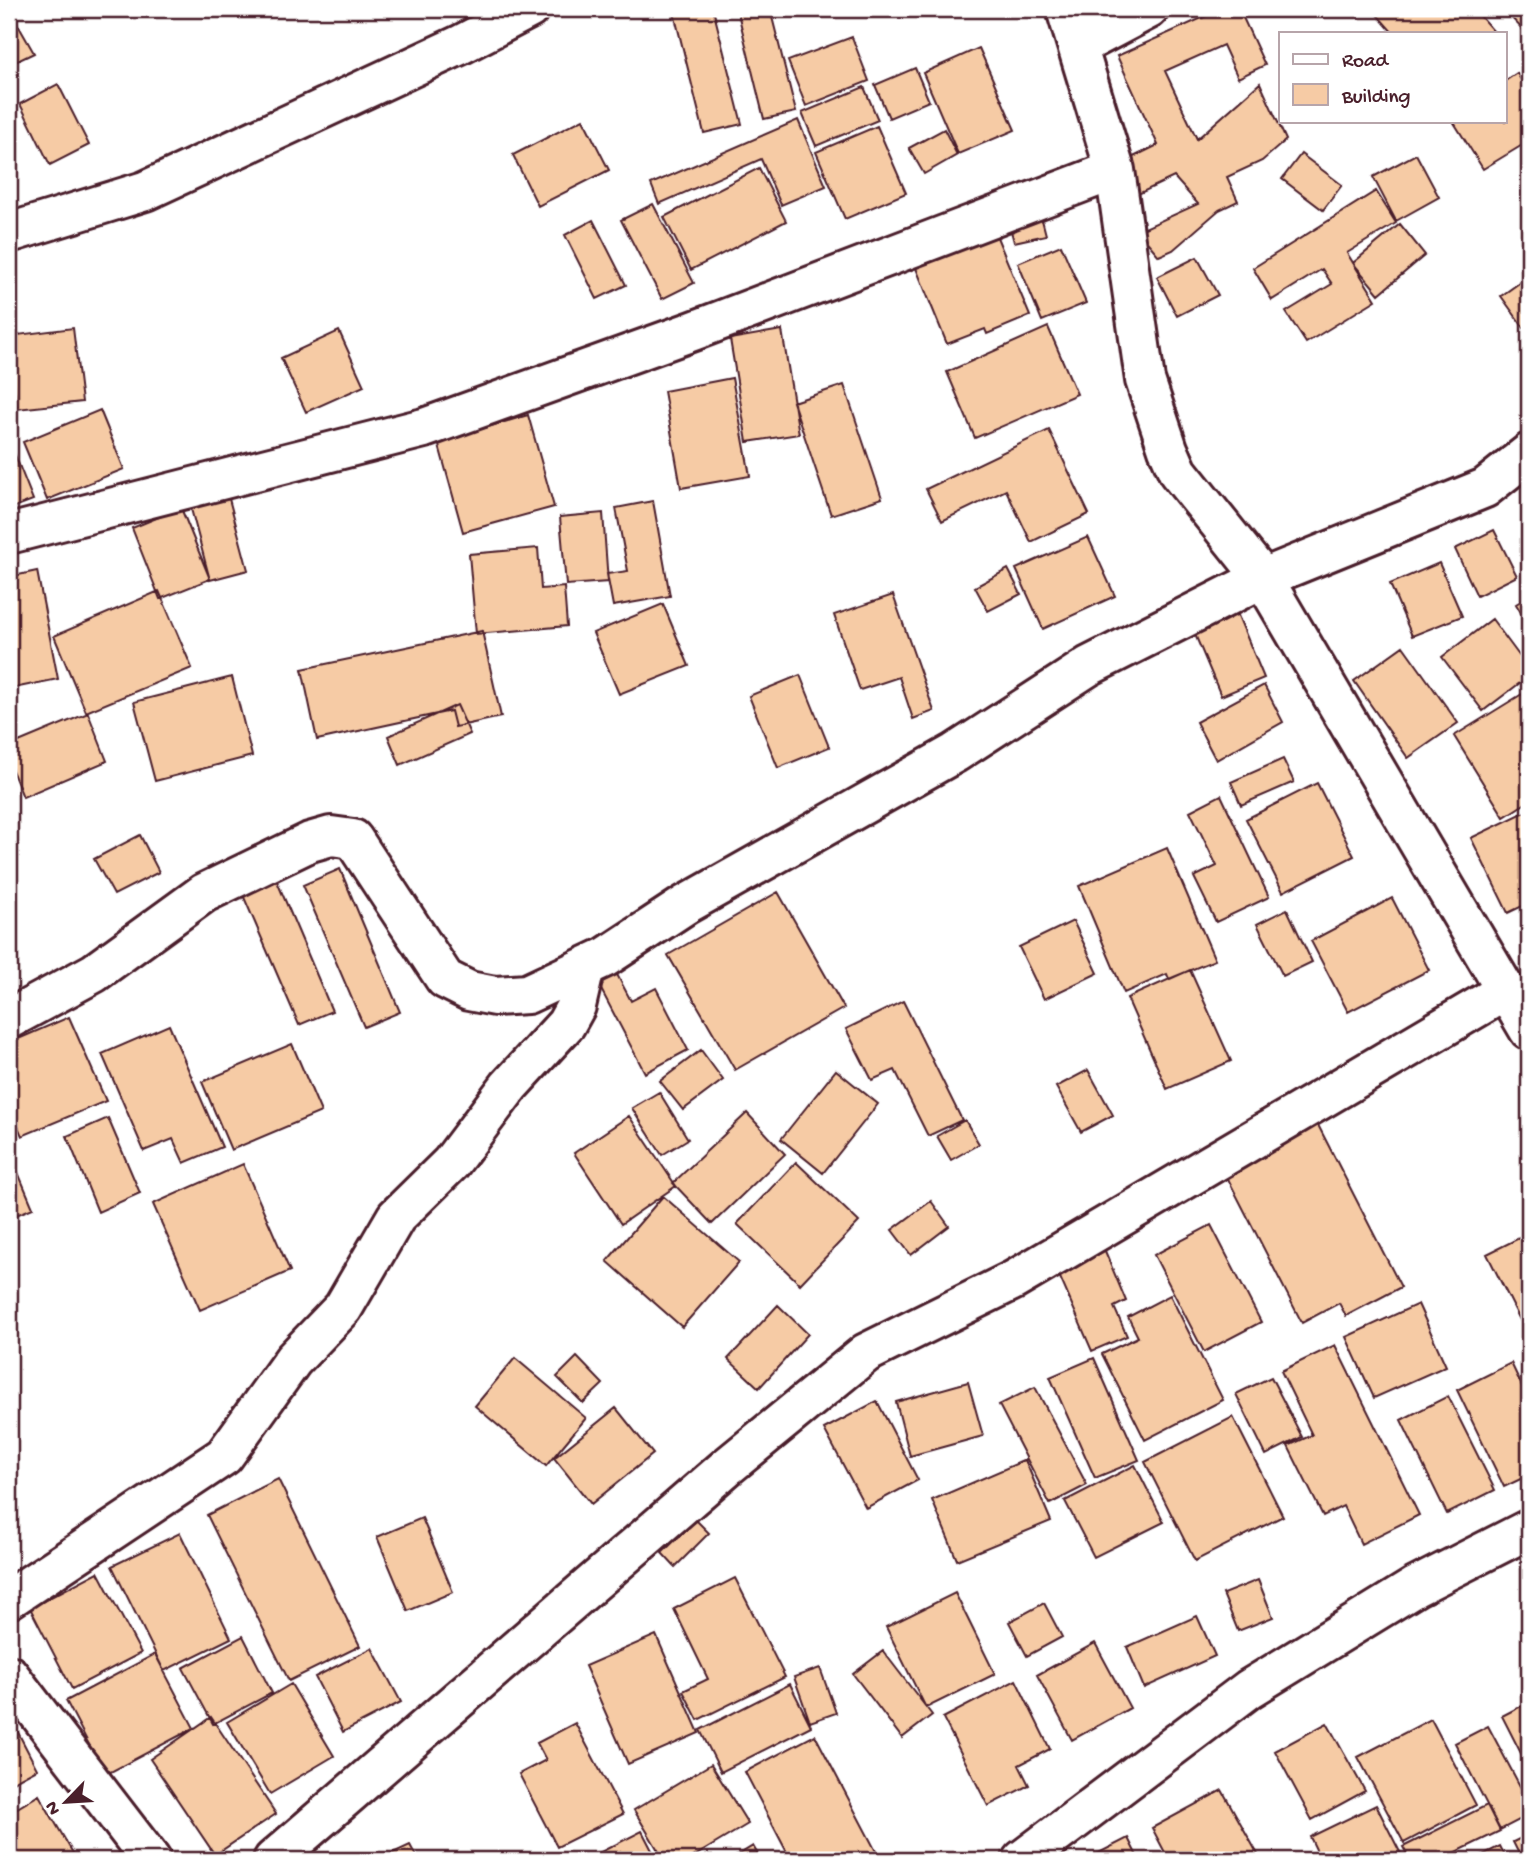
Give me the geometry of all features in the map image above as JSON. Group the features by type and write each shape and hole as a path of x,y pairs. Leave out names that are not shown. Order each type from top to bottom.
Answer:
{"street":[{"path":"9,233 145,191 460,46 529,9"},
{"path":"1066,9 1115,170 1145,380 1178,472 1263,578 1529,1030"},
{"path":"1079,46 1149,9"},
{"path":"9,534 424,428 693,331 1115,170"},
{"path":"9,1019 94,973 204,893 310,842 331,836 353,839 445,979 469,990 495,996 527,994 606,957 718,886 955,753 1089,666 1263,578 1485,488 1529,453"},
{"path":"9,1599 224,1456 293,1360 343,1308 396,1217 451,1163 509,1086 566,1024 576,1006 585,967"},
{"path":"273,1860 728,1466 866,1353 1014,1280 1505,991"},
{"path":"1022,1860 1249,1689 1415,1587 1529,1529"},
{"path":"9,1675 151,1860"}],"building":[{"path":"9,9 34,53 9,65"},
{"path":"9,9 34,53 9,65"},
{"path":"673,9 713,9 742,124 704,133"},
{"path":"673,9 713,9 742,124 704,133"},
{"path":"737,9 770,9 796,112 764,119"},
{"path":"737,9 770,9 796,112 764,119"},
{"path":"1222,9 1239,9 1265,65 1238,78 1223,45 1165,71 1197,139 1260,83 1286,140 1262,161 1227,177 1238,201 1219,210 1173,250 1159,256 1138,231 1198,204 1174,177 1134,196 1119,164 1158,145 1117,56"},
{"path":"1222,9 1239,9 1265,65 1238,78 1223,45 1165,71 1197,139 1260,83 1286,140 1262,161 1227,177 1238,201 1219,210 1173,250 1159,256 1138,231 1198,204 1174,177 1134,196 1119,164 1158,145 1117,56"},
{"path":"1372,9 1474,9 1494,32 1392,32"},
{"path":"1372,9 1474,9 1494,32 1392,32"},
{"path":"1503,9 1529,9 1529,36"},
{"path":"1503,9 1529,9 1529,36"},
{"path":"852,37 869,81 806,106 788,61"},
{"path":"852,37 869,81 806,106 788,61"},
{"path":"979,48 1015,130 958,154 923,73"},
{"path":"979,48 1015,130 958,154 923,73"},
{"path":"915,68 929,101 889,118 875,85"},
{"path":"915,68 929,101 889,118 875,85"},
{"path":"1517,73 1529,94 1529,141 1483,169 1454,122 1506,122 1506,80"},
{"path":"1517,73 1529,94 1529,141 1483,169 1454,122 1506,122 1506,80"},
{"path":"58,84 89,145 50,165 20,104"},
{"path":"58,84 89,145 50,165 20,104"},
{"path":"864,87 878,120 816,146 802,113"},
{"path":"864,87 878,120 816,146 802,113"},
{"path":"583,119 609,170 538,206 513,155"},
{"path":"583,119 609,170 538,206 513,155"},
{"path":"798,120 826,186 781,205 761,159 659,204 651,184"},
{"path":"798,120 826,186 781,205 761,159 659,204 651,184"},
{"path":"877,126 906,193 845,219 816,152"},
{"path":"877,126 906,193 845,219 816,152"},
{"path":"944,129 957,155 924,174 909,148"},
{"path":"944,129 957,155 924,174 909,148"},
{"path":"1301,154 1342,185 1323,210 1282,179"},
{"path":"1301,154 1342,185 1323,210 1282,179"},
{"path":"1416,154 1439,197 1396,221 1373,177"},
{"path":"1416,154 1439,197 1396,221 1373,177"},
{"path":"759,168 786,221 691,270 664,217"},
{"path":"759,168 786,221 691,270 664,217"},
{"path":"1376,191 1396,223 1347,253 1376,300 1306,343 1286,312 1332,284 1322,269 1272,300 1253,268"},
{"path":"1376,191 1396,223 1347,253 1376,300 1306,343 1286,312 1332,284 1322,269 1272,300 1253,268"},
{"path":"653,204 694,283 662,299 621,220"},
{"path":"653,204 694,283 662,299 621,220"},
{"path":"1039,208 1046,235 1014,242 1007,216"},
{"path":"1039,208 1046,235 1014,242 1007,216"},
{"path":"989,218 1030,316 987,334 985,329 947,344 909,251"},
{"path":"989,218 1030,316 987,334 985,329 947,344 909,251"},
{"path":"593,220 626,285 597,299 565,235"},
{"path":"593,220 626,285 597,299 565,235"},
{"path":"1400,224 1425,255 1379,294 1353,263"},
{"path":"1400,224 1425,255 1379,294 1353,263"},
{"path":"1061,245 1086,303 1042,321 1018,263"},
{"path":"1061,245 1086,303 1042,321 1018,263"},
{"path":"1197,257 1218,295 1177,316 1157,277"},
{"path":"1197,257 1218,295 1177,316 1157,277"},
{"path":"1529,276 1529,335 1501,296"},
{"path":"1529,276 1529,335 1501,296"},
{"path":"1048,327 1077,394 975,438 947,372"},
{"path":"1048,327 1077,394 975,438 947,372"},
{"path":"73,328 82,402 17,409 9,336"},
{"path":"73,328 82,402 17,409 9,336"},
{"path":"782,330 799,434 747,442 730,339"},
{"path":"782,330 799,434 747,442 730,339"},
{"path":"339,331 364,386 306,412 281,358"},
{"path":"339,331 364,386 306,412 281,358"},
{"path":"732,378 750,476 681,488 664,391"},
{"path":"732,378 750,476 681,488 664,391"},
{"path":"844,385 882,498 831,515 793,402"},
{"path":"844,385 882,498 831,515 793,402"},
{"path":"100,410 124,469 47,500 23,442"},
{"path":"100,410 124,469 47,500 23,442"},
{"path":"528,415 554,507 463,532 438,442"},
{"path":"528,415 554,507 463,532 438,442"},
{"path":"1049,430 1089,514 1031,542 1006,490 942,521 926,489"},
{"path":"1049,430 1089,514 1031,542 1006,490 942,521 926,489"},
{"path":"9,440 33,500 9,509"},
{"path":"9,440 33,500 9,509"},
{"path":"228,495 248,570 210,580 190,505"},
{"path":"228,495 248,570 210,580 190,505"},
{"path":"653,501 670,596 613,606 607,574 628,571 616,508"},
{"path":"653,501 670,596 613,606 607,574 628,571 616,508"},
{"path":"181,508 210,579 160,599 132,528"},
{"path":"181,508 210,579 160,599 132,528"},
{"path":"603,513 608,582 566,585 560,517"},
{"path":"603,513 608,582 566,585 560,517"},
{"path":"1494,530 1517,576 1477,596 1455,549"},
{"path":"1494,530 1517,576 1477,596 1455,549"},
{"path":"1088,537 1115,596 1043,629 1016,569"},
{"path":"1088,537 1115,596 1043,629 1016,569"},
{"path":"538,548 541,589 564,587 567,626 476,634 469,554"},
{"path":"538,548 541,589 564,587 567,626 476,634 469,554"},
{"path":"1439,563 1462,616 1412,636 1390,584"},
{"path":"1439,563 1462,616 1412,636 1390,584"},
{"path":"1008,569 1021,594 988,611 975,587"},
{"path":"1008,569 1021,594 988,611 975,587"},
{"path":"37,571 58,679 9,689 9,577"},
{"path":"37,571 58,679 9,689 9,577"},
{"path":"159,591 192,668 86,712 54,636"},
{"path":"159,591 192,668 86,712 54,636"},
{"path":"893,595 934,711 913,719 899,677 860,690 834,615"},
{"path":"893,595 934,711 913,719 899,677 860,690 834,615"},
{"path":"1529,596 1529,626 1516,604"},
{"path":"1529,596 1529,626 1516,604"},
{"path":"663,604 689,666 619,694 593,633"},
{"path":"663,604 689,666 619,694 593,633"},
{"path":"1234,606 1264,678 1221,696 1191,625"},
{"path":"1234,606 1264,678 1221,696 1191,625"},
{"path":"1492,619 1529,669 1529,676 1483,711 1442,657"},
{"path":"1492,619 1529,669 1529,676 1483,711 1442,657"},
{"path":"482,631 501,717 455,727 451,711 317,740 302,669"},
{"path":"482,631 501,717 455,727 451,711 317,740 302,669"},
{"path":"1403,646 1458,723 1408,758 1354,681"},
{"path":"1403,646 1458,723 1408,758 1354,681"},
{"path":"800,675 829,747 778,768 749,696"},
{"path":"800,675 829,747 778,768 749,696"},
{"path":"232,677 252,756 155,781 134,702"},
{"path":"232,677 252,756 155,781 134,702"},
{"path":"1264,685 1283,722 1216,760 1196,722"},
{"path":"1264,685 1283,722 1216,760 1196,722"},
{"path":"1522,694 1529,705 1529,801 1504,817 1454,736"},
{"path":"1522,694 1529,705 1529,801 1504,817 1454,736"},
{"path":"457,705 470,734 400,765 388,736"},
{"path":"457,705 470,734 400,765 388,736"},
{"path":"88,713 107,761 23,797 9,763 9,746"},
{"path":"88,713 107,761 23,797 9,763 9,746"},
{"path":"1283,759 1294,782 1241,805 1231,782"},
{"path":"1283,759 1294,782 1241,805 1231,782"},
{"path":"1317,783 1354,856 1283,892 1246,819"},
{"path":"1317,783 1354,856 1283,892 1246,819"},
{"path":"1221,795 1269,897 1216,922 1194,877 1217,866 1190,811"},
{"path":"1221,795 1269,897 1216,922 1194,877 1217,866 1190,811"},
{"path":"1527,811 1529,903 1508,913 1471,838"},
{"path":"1527,811 1529,903 1508,913 1471,838"},
{"path":"140,835 159,872 114,895 94,859"},
{"path":"140,835 159,872 114,895 94,859"},
{"path":"1167,848 1215,960 1169,979 1167,974 1124,993 1079,886"},
{"path":"1167,848 1215,960 1169,979 1167,974 1124,993 1079,886"},
{"path":"271,867 332,1011 299,1025 237,881"},
{"path":"271,867 332,1011 299,1025 237,881"},
{"path":"340,869 400,1012 364,1027 303,885"},
{"path":"340,869 400,1012 364,1027 303,885"},
{"path":"778,892 844,1008 735,1070 668,955"},
{"path":"778,892 844,1008 735,1070 668,955"},
{"path":"1392,898 1429,970 1348,1012 1311,941"},
{"path":"1392,898 1429,970 1348,1012 1311,941"},
{"path":"1287,909 1312,962 1283,976 1257,924"},
{"path":"1287,909 1312,962 1283,976 1257,924"},
{"path":"1073,921 1098,973 1044,999 1019,947"},
{"path":"1073,921 1098,973 1044,999 1019,947"},
{"path":"613,967 631,1001 656,988 688,1050 645,1073 594,976"},
{"path":"613,967 631,1001 656,988 688,1050 645,1073 594,976"},
{"path":"1190,970 1231,1061 1167,1089 1127,998"},
{"path":"1190,970 1231,1061 1167,1089 1127,998"},
{"path":"903,1001 962,1120 928,1136 895,1070 872,1080 846,1029"},
{"path":"903,1001 962,1120 928,1136 895,1070 872,1080 846,1029"},
{"path":"69,1017 106,1101 22,1136 9,1106 9,1043"},
{"path":"69,1017 106,1101 22,1136 9,1106 9,1043"},
{"path":"169,1025 222,1147 184,1163 173,1139 144,1151 102,1054"},
{"path":"169,1025 222,1147 184,1163 173,1139 144,1151 102,1054"},
{"path":"292,1044 321,1112 231,1150 202,1082"},
{"path":"292,1044 321,1112 231,1150 202,1082"},
{"path":"701,1050 723,1080 683,1110 660,1081"},
{"path":"701,1050 723,1080 683,1110 660,1081"},
{"path":"836,1070 878,1104 823,1173 781,1139"},
{"path":"836,1070 878,1104 823,1173 781,1139"},
{"path":"1088,1070 1113,1115 1081,1132 1056,1087"},
{"path":"1088,1070 1113,1115 1081,1132 1056,1087"},
{"path":"659,1092 688,1139 662,1155 632,1108"},
{"path":"659,1092 688,1139 662,1155 632,1108"},
{"path":"747,1113 785,1154 712,1224 673,1183"},
{"path":"747,1113 785,1154 712,1224 673,1183"},
{"path":"629,1116 676,1186 621,1224 574,1153"},
{"path":"629,1116 676,1186 621,1224 574,1153"},
{"path":"108,1118 140,1193 98,1212 67,1136"},
{"path":"108,1118 140,1193 98,1212 67,1136"},
{"path":"965,1120 979,1144 951,1160 937,1136"},
{"path":"965,1120 979,1144 951,1160 937,1136"},
{"path":"1317,1123 1401,1287 1346,1316 1339,1303 1302,1323 1224,1171"},
{"path":"1317,1123 1401,1287 1346,1316 1339,1303 1302,1323 1224,1171"},
{"path":"9,1151 33,1208 9,1218"},
{"path":"9,1151 33,1208 9,1218"},
{"path":"796,1162 859,1222 800,1284 737,1224"},
{"path":"796,1162 859,1222 800,1284 737,1224"},
{"path":"243,1164 290,1271 200,1310 153,1204"},
{"path":"243,1164 290,1271 200,1310 153,1204"},
{"path":"663,1196 739,1262 682,1327 607,1261"},
{"path":"663,1196 739,1262 682,1327 607,1261"},
{"path":"931,1201 949,1226 911,1255 892,1230"},
{"path":"931,1201 949,1226 911,1255 892,1230"},
{"path":"1211,1225 1261,1322 1204,1352 1154,1255"},
{"path":"1211,1225 1261,1322 1204,1352 1154,1255"},
{"path":"1529,1233 1529,1338 1487,1254"},
{"path":"1529,1233 1529,1338 1487,1254"},
{"path":"1100,1239 1126,1301 1114,1307 1127,1336 1092,1351 1052,1259"},
{"path":"1100,1239 1126,1301 1114,1307 1127,1336 1092,1351 1052,1259"},
{"path":"1170,1295 1223,1400 1145,1440 1102,1354 1138,1337 1128,1317"},
{"path":"1170,1295 1223,1400 1145,1440 1102,1354 1138,1337 1128,1317"},
{"path":"1418,1304 1446,1366 1374,1398 1346,1337"},
{"path":"1418,1304 1446,1366 1374,1398 1346,1337"},
{"path":"778,1305 808,1334 759,1388 728,1359"},
{"path":"778,1305 808,1334 759,1388 728,1359"},
{"path":"1335,1345 1419,1515 1361,1544 1343,1506 1323,1516 1288,1446 1312,1435 1281,1371"},
{"path":"1335,1345 1419,1515 1361,1544 1343,1506 1323,1516 1288,1446 1312,1435 1281,1371"},
{"path":"577,1357 603,1384 583,1403 557,1377"},
{"path":"577,1357 603,1384 583,1403 557,1377"},
{"path":"515,1358 586,1418 546,1466 475,1406"},
{"path":"515,1358 586,1418 546,1466 475,1406"},
{"path":"1094,1358 1139,1460 1095,1478 1050,1377"},
{"path":"1094,1358 1139,1460 1095,1478 1050,1377"},
{"path":"1511,1363 1529,1401 1529,1475 1504,1487 1457,1390"},
{"path":"1511,1363 1529,1401 1529,1475 1504,1487 1457,1390"},
{"path":"1271,1377 1302,1437 1266,1455 1236,1394"},
{"path":"1271,1377 1302,1437 1266,1455 1236,1394"},
{"path":"968,1382 983,1436 910,1456 896,1402"},
{"path":"968,1382 983,1436 910,1456 896,1402"},
{"path":"1035,1387 1087,1485 1050,1504 999,1405"},
{"path":"1035,1387 1087,1485 1050,1504 999,1405"},
{"path":"1448,1396 1495,1490 1447,1514 1401,1420"},
{"path":"1448,1396 1495,1490 1447,1514 1401,1420"},
{"path":"877,1401 918,1480 866,1508 824,1429"},
{"path":"877,1401 918,1480 866,1508 824,1429"},
{"path":"616,1408 653,1454 591,1504 554,1458"},
{"path":"616,1408 653,1454 591,1504 554,1458"},
{"path":"1233,1417 1283,1516 1195,1561 1145,1462"},
{"path":"1233,1417 1283,1516 1195,1561 1145,1462"},
{"path":"1025,1460 1051,1521 957,1560 932,1500"},
{"path":"1025,1460 1051,1521 957,1560 932,1500"},
{"path":"1135,1465 1164,1522 1094,1557 1065,1501"},
{"path":"1135,1465 1164,1522 1094,1557 1065,1501"},
{"path":"278,1479 360,1646 289,1681 207,1515"},
{"path":"278,1479 360,1646 289,1681 207,1515"},
{"path":"422,1518 453,1592 408,1611 377,1537"},
{"path":"422,1518 453,1592 408,1611 377,1537"},
{"path":"696,1520 709,1533 675,1567 662,1553"},
{"path":"696,1520 709,1533 675,1567 662,1553"},
{"path":"180,1533 231,1638 164,1671 112,1566"},
{"path":"180,1533 231,1638 164,1671 112,1566"},
{"path":"98,1572 141,1653 72,1689 30,1608"},
{"path":"98,1572 141,1653 72,1689 30,1608"},
{"path":"735,1578 785,1677 698,1720 683,1691 708,1679 674,1609"},
{"path":"735,1578 785,1677 698,1720 683,1691 708,1679 674,1609"},
{"path":"1258,1580 1273,1617 1238,1631 1223,1594"},
{"path":"1258,1580 1273,1617 1238,1631 1223,1594"},
{"path":"955,1593 995,1674 926,1708 886,1627"},
{"path":"955,1593 995,1674 926,1708 886,1627"},
{"path":"1044,1603 1062,1637 1027,1656 1009,1622"},
{"path":"1044,1603 1062,1637 1027,1656 1009,1622"},
{"path":"1197,1616 1215,1656 1144,1688 1127,1647"},
{"path":"1197,1616 1215,1656 1144,1688 1127,1647"},
{"path":"656,1635 699,1733 628,1764 585,1666"},
{"path":"656,1635 699,1733 628,1764 585,1666"},
{"path":"243,1636 272,1693 213,1724 183,1668"},
{"path":"243,1636 272,1693 213,1724 183,1668"},
{"path":"1095,1643 1130,1708 1072,1740 1037,1675"},
{"path":"1095,1643 1130,1708 1072,1740 1037,1675"},
{"path":"372,1648 401,1702 343,1732 315,1677"},
{"path":"372,1648 401,1702 343,1732 315,1677"},
{"path":"883,1651 932,1715 902,1738 853,1674"},
{"path":"883,1651 932,1715 902,1738 853,1674"},
{"path":"155,1654 194,1728 105,1775 66,1701"},
{"path":"155,1654 194,1728 105,1775 66,1701"},
{"path":"820,1668 836,1713 810,1722 794,1677"},
{"path":"820,1668 836,1713 810,1722 794,1677"},
{"path":"1016,1680 1050,1749 1019,1765 1029,1785 988,1806 943,1718"},
{"path":"1016,1680 1050,1749 1019,1765 1029,1785 988,1806 943,1718"},
{"path":"291,1684 334,1756 270,1794 227,1722"},
{"path":"291,1684 334,1756 270,1794 227,1722"},
{"path":"790,1684 811,1726 721,1772 700,1730"},
{"path":"790,1684 811,1726 721,1772 700,1730"},
{"path":"1529,1702 1529,1769 1502,1716"},
{"path":"1529,1702 1529,1769 1502,1716"},
{"path":"9,1715 37,1769 9,1784"},
{"path":"9,1715 37,1769 9,1784"},
{"path":"211,1717 276,1814 215,1855 150,1759"},
{"path":"211,1717 276,1814 215,1855 150,1759"},
{"path":"1431,1719 1476,1805 1404,1843 1358,1757"},
{"path":"1431,1719 1476,1805 1404,1843 1358,1757"},
{"path":"575,1723 623,1814 557,1847 519,1774 546,1760 537,1743"},
{"path":"575,1723 623,1814 557,1847 519,1774 546,1760 537,1743"},
{"path":"1327,1723 1365,1791 1312,1820 1275,1751"},
{"path":"1327,1723 1365,1791 1312,1820 1275,1751"},
{"path":"1488,1726 1529,1803 1529,1815 1500,1830 1455,1743"},
{"path":"1488,1726 1529,1803 1529,1815 1500,1830 1455,1743"},
{"path":"815,1735 879,1857 873,1860 824,1860 822,1856 813,1860 791,1860 745,1772"},
{"path":"815,1735 879,1857 873,1860 824,1860 822,1856 813,1860 791,1860 745,1772"},
{"path":"711,1764 748,1824 688,1860 664,1860 634,1810"},
{"path":"711,1764 748,1824 688,1860 664,1860 634,1810"},
{"path":"1222,1790 1261,1860 1169,1860 1152,1828"},
{"path":"1222,1790 1261,1860 1169,1860 1152,1828"},
{"path":"39,1795 77,1860 9,1860 9,1813"},
{"path":"39,1795 77,1860 9,1860 9,1813"},
{"path":"1376,1805 1404,1860 1321,1860 1310,1837"},
{"path":"1376,1805 1404,1860 1321,1860 1310,1837"},
{"path":"1487,1805 1500,1831 1440,1860 1410,1860 1403,1847"},
{"path":"1487,1805 1500,1831 1440,1860 1410,1860 1403,1847"},
{"path":"642,1831 657,1860 585,1860"},
{"path":"642,1831 657,1860 585,1860"},
{"path":"1529,1834 1529,1860 1522,1860 1513,1842"},
{"path":"1529,1834 1529,1860 1522,1860 1513,1842"},
{"path":"1128,1838 1139,1860 1085,1860"},
{"path":"1128,1838 1139,1860 1085,1860"},
{"path":"410,1845 418,1860 378,1860"},
{"path":"410,1845 418,1860 378,1860"},
{"path":"753,1846 761,1860 730,1860"},
{"path":"753,1846 761,1860 730,1860"},
{"path":"1500,1846 1507,1860 1473,1860"},
{"path":"1500,1846 1507,1860 1473,1860"}]}
